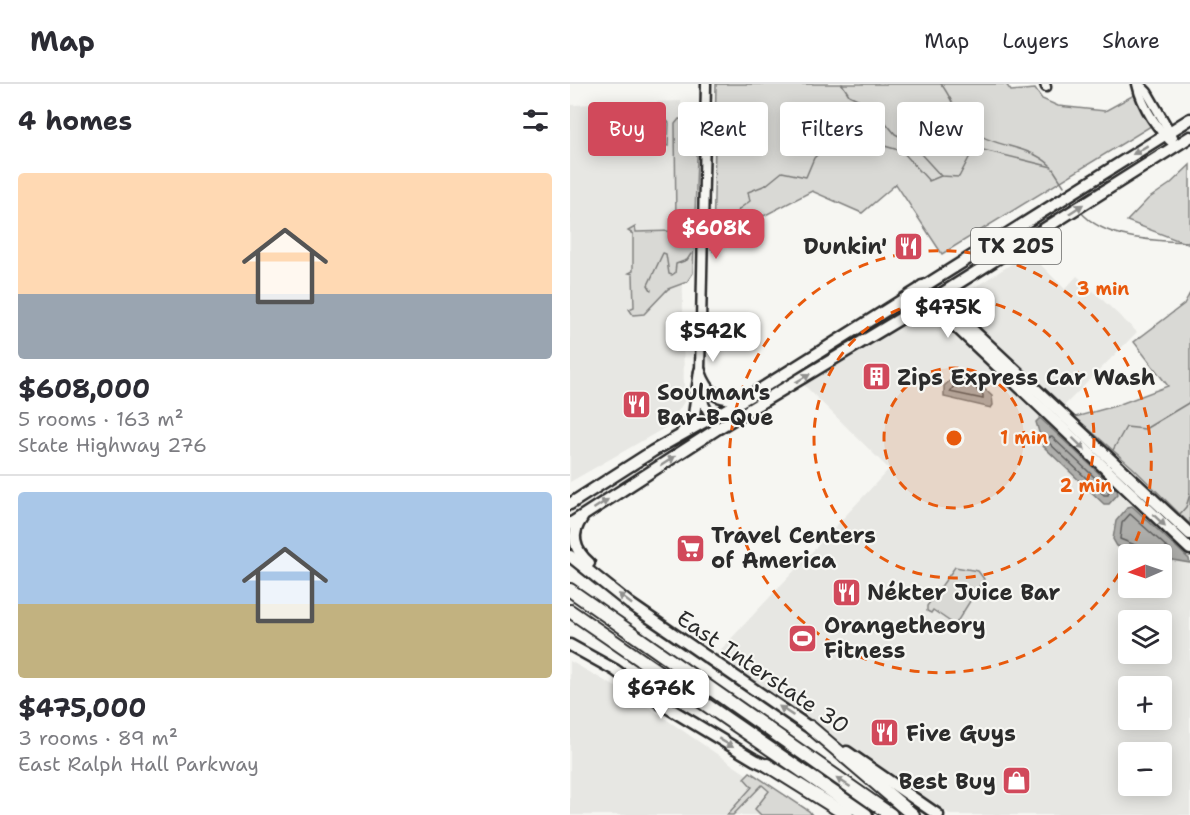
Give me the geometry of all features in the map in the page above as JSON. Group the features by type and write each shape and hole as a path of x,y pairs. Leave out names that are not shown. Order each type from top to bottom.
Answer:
{"highway":[{"path":"570,590 891,815"},
{"path":"570,611 866,815"},
{"path":"810,727 913,815"},
{"path":"767,765 847,815"}],"main road":[{"name":"TX 205","path":"570,504 679,436 748,397 1190,119"},
{"name":"TX 205","path":"570,524 717,429 933,299 1190,137"},
{"path":"922,286 1040,400 1128,491 1190,549"},
{"path":"821,367 820,359 866,329 867,321"},
{"path":"700,371 707,389 713,395 729,399 748,397"},
{"path":"679,436 694,415 700,371"},
{"path":"1040,400 1136,482 1190,534"},
{"path":"1128,491 1136,482"},
{"path":"584,515 574,531 576,548 580,555 598,571 606,584"},
{"name":"East Interstate 30","path":"571,557 630,604 938,815"},
{"path":"570,645 615,670 660,703 767,765 838,815"}],"street":[{"path":"706,84 700,371 703,398 710,419 717,429"},
{"path":"1138,84 1147,92 1176,146"}],"shaded area":[{"path":"716,84 1006,84 1011,91 1035,89 1042,99 1058,106 1105,111 1134,95 1151,126 942,254 896,184 862,213 812,191 742,227 713,251 715,156 768,156 768,102 716,102"},
{"path":"681,101 678,102 678,156 682,156 684,402 668,426 570,482 570,105 588,104 588,156 666,156 666,102 653,102"},
{"path":"666,119 669,123 668,146 666,146"},
{"path":"678,120 678,156 697,156 693,273 687,282 668,289 644,314 633,315 629,309 634,307 633,274 629,273 633,271 633,234 628,231 635,227 636,232 673,231 673,226 676,225 675,124"},
{"path":"1190,165 1190,245 1127,221 1148,199 1170,184"},
{"path":"1029,253 1065,289 1077,276 1137,332 1061,409 953,301"},
{"path":"1190,293 1190,524 1132,467 1075,417 1115,406 1168,386 1134,342 1184,304"},
{"path":"928,308 1190,555 1190,815 951,815 891,778 714,657 889,469 801,382"},
{"path":"955,567 978,571 984,579 955,625 933,610 931,613 927,611 927,606"},
{"path":"570,661 635,698 806,815 570,815"},
{"path":"750,772 812,815 761,815 755,809 769,791 762,785 733,815 727,815 752,787 744,778"}],"water":[{"path":"966,371 992,396 991,408 944,397 944,386 959,372"},
{"path":"1040,418 1117,490 1118,494 1109,504 1104,504 1043,446 1036,422"},
{"path":"1132,506 1189,559 1190,563 1172,560 1172,544 1118,544 1117,546 1113,539 1116,521 1128,507"}],"waterway":[{"path":"842,84 849,95 872,106 895,134 909,141 941,176 959,177 971,154 979,149 1052,167"},
{"path":"941,84 963,121 973,131 992,141 1042,158 1050,165"},
{"path":"711,249 730,232 733,217 737,216 739,209 750,201 748,192 766,185 782,172 806,177 814,158 825,147 824,143 833,140 839,129 846,130 852,140 875,133 881,145 902,151 929,181 941,176"},
{"path":"1053,169 1064,186"},
{"path":"1080,211 1090,221 1116,233 1161,241 1190,242"},
{"path":"651,290 648,285 663,253 666,254 669,274 672,275 675,273 676,264 687,260 691,254"},
{"path":"1113,450 1126,427 1145,429 1190,402"},
{"path":"1179,515 1186,507 1190,494"}],"place":[{"name":"Dunkin'","path":"908,246"},
{"name":"Zips Express Car Wash","path":"876,377"},
{"name":"Soulman's Bar-B-Que","path":"636,405"},
{"name":"Travel Centers of America","path":"690,548"},
{"name":"Nékter Juice Bar","path":"846,592"},
{"name":"Orangetheory Fitness","path":"803,638"},
{"name":"Five Guys","path":"885,733"},
{"name":"Best Buy","path":"1017,781"}]}
